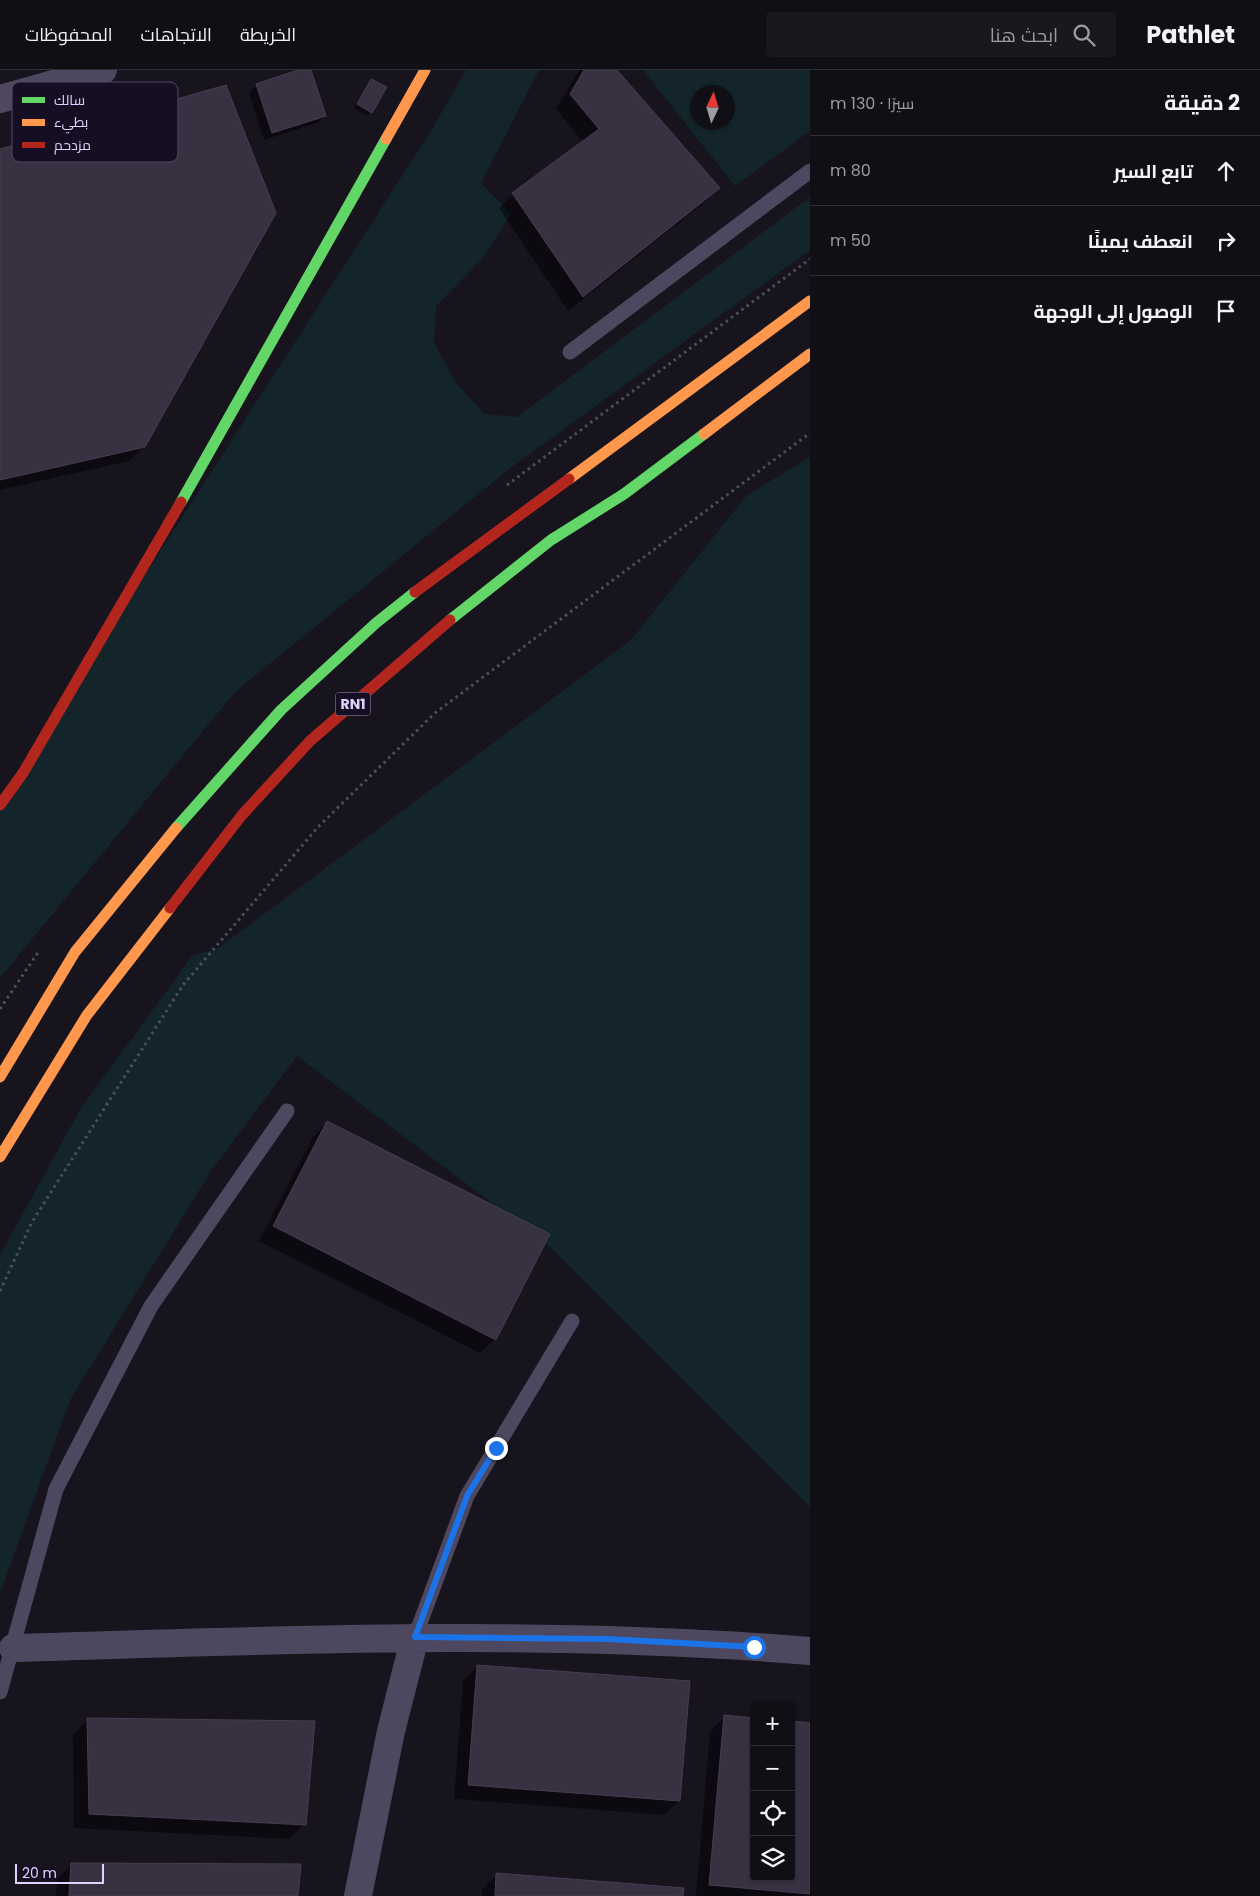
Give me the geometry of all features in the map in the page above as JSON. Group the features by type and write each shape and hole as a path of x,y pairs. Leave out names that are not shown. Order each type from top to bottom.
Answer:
{"main road":[{"path":"0,805 23,773 136,581 424,70"},
{"path":"0,1077 75,952 173,831 281,710 376,623 425,585 810,301"},
{"name":"RN1","path":"0,1157 87,1015 242,815 310,741 462,610 551,540 624,494 810,354"}],"street":[{"path":"60,82 103,70"},
{"path":"358,1896 391,1731 415,1637"},
{"path":"13,1648 415,1637 608,1639 810,1650"}],"lane":[{"path":"570,352 810,171"},
{"path":"0,1692 56,1489 151,1306 287,1111"},
{"path":"415,1637 467,1496 572,1321"}],"path":[{"path":"0,1292 32,1222 183,985 318,826 435,713 810,432"}],"shaded area":[{"path":"466,70 539,70 481,183 511,214 482,259 436,306 434,342 454,380 484,414 517,417 810,197 810,250 509,469 235,692 0,978 0,800 431,131"},
{"path":"643,70 810,70 810,131 735,186 691,130 735,130 735,85 690,85 690,129"},
{"path":"810,457 810,1507 550,1247 297,1056 211,1171 70,1400 0,1593 0,1255 81,1108 193,955 217,949 631,640 747,495"}],"building":[{"path":"298,70 311,70 326,116 272,133 256,84"},
{"path":"584,70 617,70 720,188 583,297 512,193 599,129 570,94"},
{"path":"371,79 387,87 372,113 357,104"},
{"path":"226,85 276,213 145,447 0,480 0,149 12,146 12,162 178,162 178,99"},
{"path":"327,1121 550,1234 496,1340 273,1226"},
{"path":"477,1665 690,1681 680,1801 468,1785"},
{"path":"724,1715 750,1718 750,1881 795,1881 795,1721 810,1723 810,1894 709,1885"},
{"path":"87,1718 315,1721 306,1825 89,1814"},
{"path":"71,1863 301,1864 298,1896 69,1896"},
{"path":"496,1873 684,1888 683,1896 495,1896"}],"traffic: fast":[{"path":"181,502 386,139"},
{"path":"450,620 551,540 624,494 704,434"},
{"path":"176,828 281,710 376,623 415,592"}],"traffic: slow":[{"path":"386,139 425,70"},
{"path":"569,479 810,301"},
{"path":"704,434 810,354"},
{"path":"0,1077 75,952 176,828"},
{"path":"0,1157 87,1015 170,908"}],"traffic: jam":[{"path":"415,592 569,479"},
{"path":"0,805 23,773 181,502"},
{"path":"170,908 242,815 310,741 450,620"}],"route":[{"path":"496,1448 467,1496 415,1637 608,1639 754,1647"}]}
